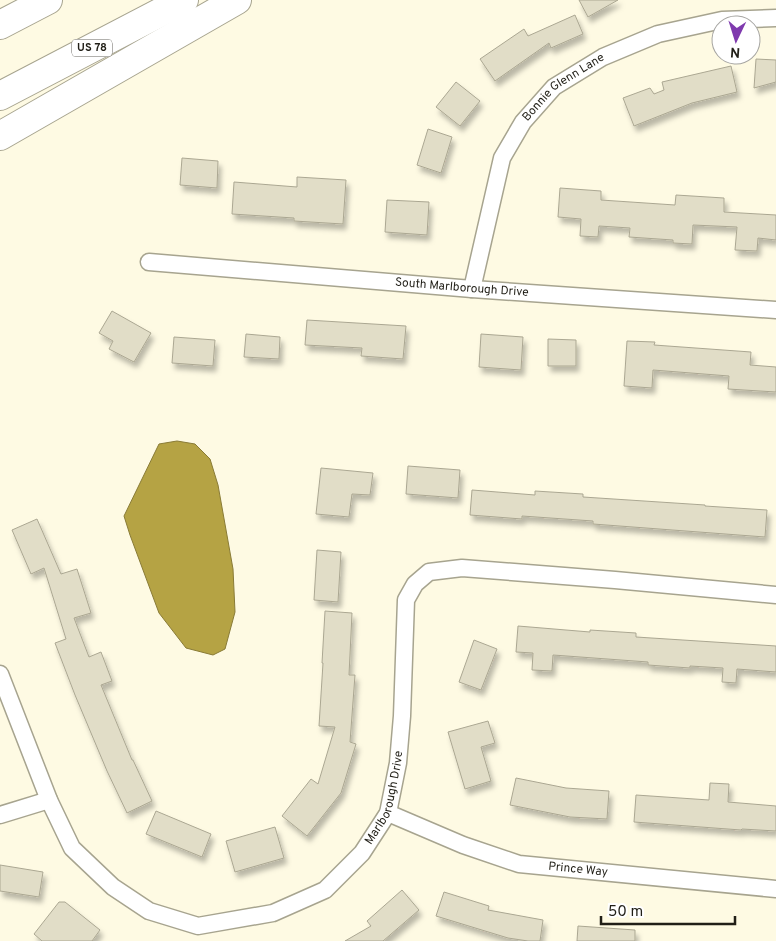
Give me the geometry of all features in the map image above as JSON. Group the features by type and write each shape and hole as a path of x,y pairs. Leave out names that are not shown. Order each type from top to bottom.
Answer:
{"highway":[{"path":"0,25 48,0"},
{"name":"US 78","path":"0,96 184,0"},
{"path":"0,136 237,0"}],"street":[{"name":"Bonnie Glenn Lane","path":"472,289 502,158 523,122 554,87 603,57 658,34 722,20 776,18"},
{"name":"South Marlborough Drive","path":"149,262 472,289 776,310"},
{"name":"Marlborough Drive","path":"0,674 49,800 72,848 114,887 149,911 197,933 272,913 325,890 362,853 388,813 398,764 402,716 406,600 416,584 429,572 462,568 776,595"},
{"path":"0,815 49,800"},
{"name":"Prince Way","path":"388,813 463,846 520,864 776,889"}],"shaded area":[{"path":"177,441 195,444 210,459 218,485 233,569 235,612 225,649 213,655 186,648 159,613 124,516 159,444"}],"building":[{"path":"579,0 618,0 588,17"},
{"path":"575,15 583,34 551,48 549,43 495,81 480,59 524,29 528,36"},
{"path":"761,59 776,60 776,82 754,88 756,65 761,65"},
{"path":"731,66 737,92 692,103 634,126 623,98 650,88 654,94 664,90 662,82"},
{"path":"456,82 480,101 460,126 436,107"},
{"path":"428,129 452,137 441,173 417,165"},
{"path":"182,158 218,161 217,188 180,185"},
{"path":"297,177 346,180 343,224 294,221 294,218 232,214 234,182 297,187"},
{"path":"560,188 601,191 601,200 675,205 676,195 724,198 724,212 776,215 776,240 758,238 757,251 735,250 737,227 693,225 692,244 673,243 673,240 629,237 630,228 599,226 598,237 580,236 581,219 558,217"},
{"path":"387,200 429,202 427,235 385,232"},
{"path":"112,311 151,333 134,362 109,349 113,341 99,333"},
{"path":"307,320 406,326 403,359 361,356 362,348 305,345"},
{"path":"246,334 280,337 279,359 244,357"},
{"path":"481,334 523,337 521,370 479,367"},
{"path":"174,337 215,340 213,366 172,363"},
{"path":"548,339 576,340 576,366 548,366"},
{"path":"627,341 655,342 654,345 751,352 750,365 776,367 776,392 728,389 729,376 653,370 652,388 624,386"},
{"path":"408,466 460,470 458,498 406,494"},
{"path":"321,468 373,473 370,495 352,494 349,517 316,514"},
{"path":"472,490 535,495 535,491 583,494 583,497 767,510 765,537 593,524 593,521 522,516 522,519 470,515"},
{"path":"37,519 61,574 77,569 91,613 74,618 89,657 101,652 112,681 101,685 132,760 152,801 127,813 107,771 55,643 66,639 44,568 31,574 12,530"},
{"path":"317,550 341,552 338,602 314,600"},
{"path":"325,611 352,613 349,675 355,675 350,742 356,744 341,793 307,836 282,816 311,779 318,784 335,727 319,726"},
{"path":"518,626 590,632 590,630 636,633 636,637 776,646 776,672 737,669 736,683 722,682 723,668 648,665 648,662 553,655 552,671 532,670 533,653 516,652"},
{"path":"474,640 497,649 481,690 459,682"},
{"path":"488,721 495,743 481,747 491,781 465,789 448,732"},
{"path":"516,778 566,788 609,791 607,819 570,817 510,805"},
{"path":"710,783 729,784 728,802 776,806 776,831 634,822 636,795 709,800"},
{"path":"156,811 211,834 202,857 146,834"},
{"path":"275,827 284,858 235,872 226,841"},
{"path":"0,865 43,872 39,897 0,891"},
{"path":"402,890 419,910 383,941 345,941 371,926 367,921"},
{"path":"444,892 489,906 488,910 543,920 540,941 508,938 436,916"},
{"path":"59,902 65,902 100,930 92,941 42,941 34,934"},
{"path":"578,926 635,930 635,941 577,941"}]}
